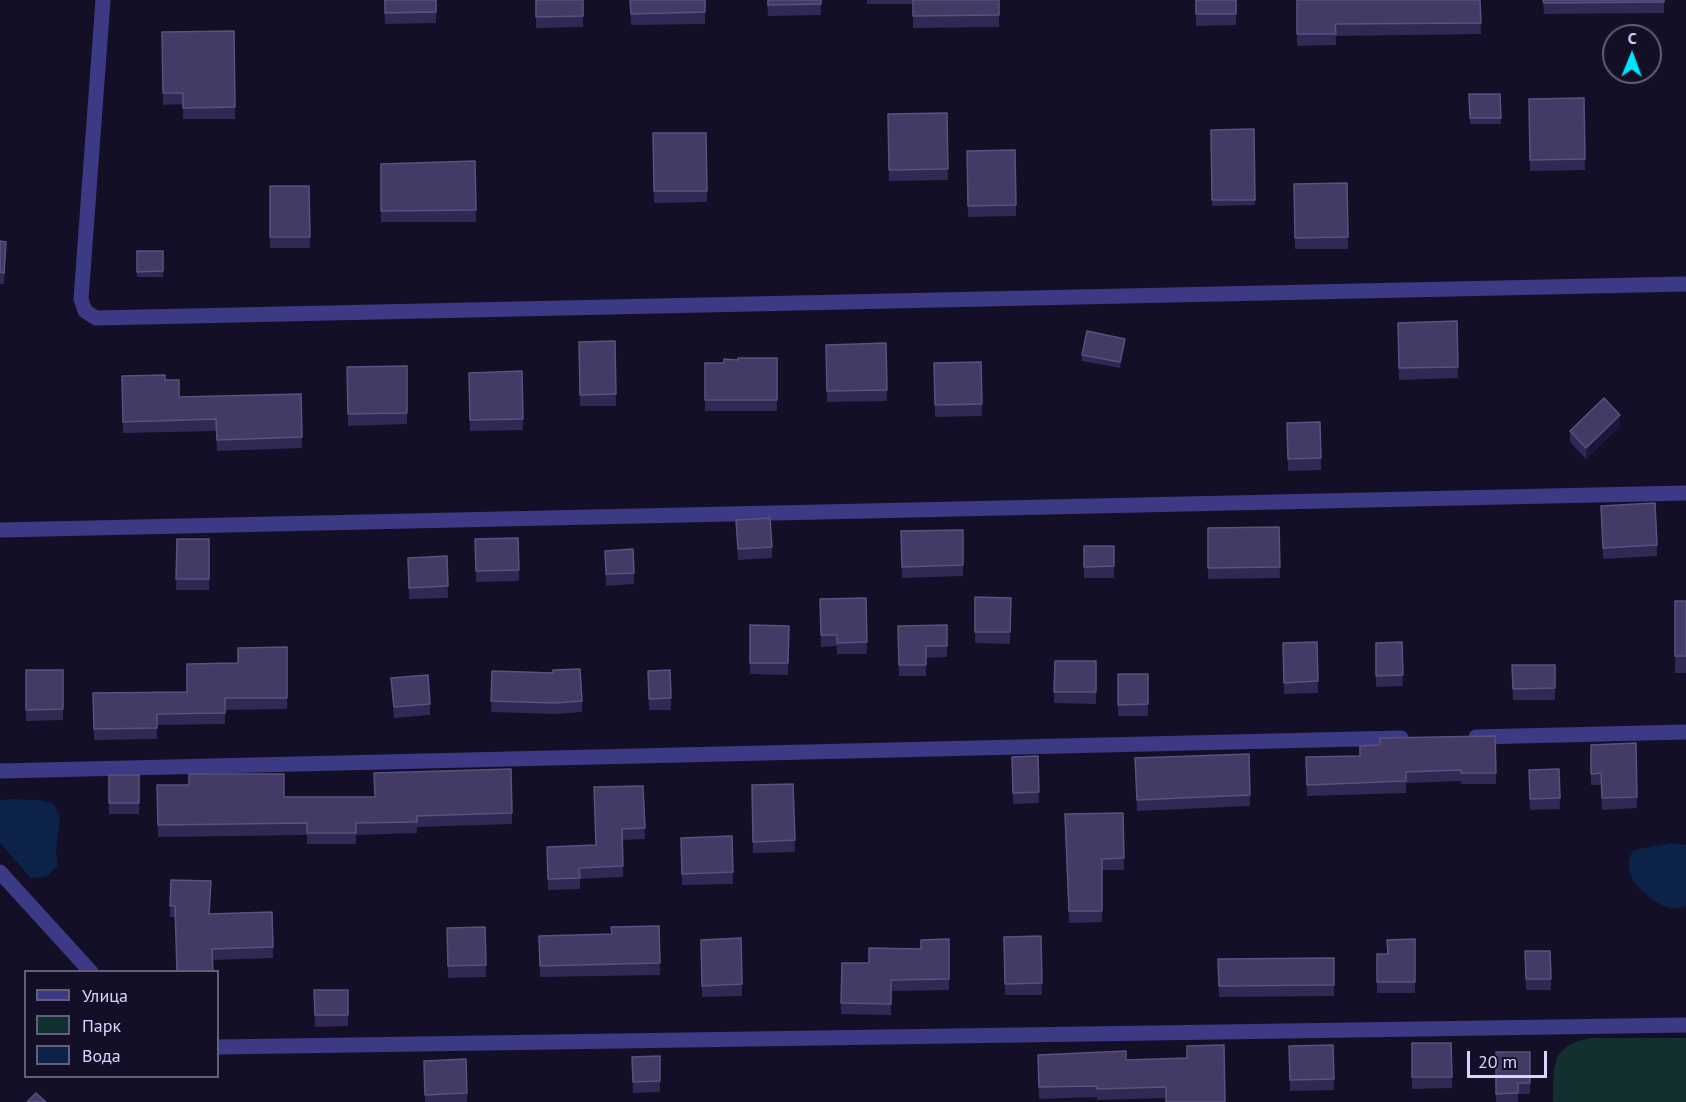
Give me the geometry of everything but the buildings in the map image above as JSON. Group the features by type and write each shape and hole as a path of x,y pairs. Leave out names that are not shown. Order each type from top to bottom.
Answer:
{"street":[{"path":"103,0 81,299 85,311 96,318 1686,284"},
{"path":"0,530 1686,493"},
{"path":"1459,737 1686,732"},
{"path":"0,771 1411,738"},
{"path":"0,872 89,970"},
{"path":"219,1047 1686,1024"}],"green space":[{"path":"1592,1038 1686,1038 1686,1102 1553,1102 1554,1068 1561,1052 1578,1041"}],"water":[{"path":"0,800 39,800 54,804 60,817 56,850 58,866 46,877 31,878 0,843"},
{"path":"1671,843 1686,845 1686,906 1674,909 1659,903 1643,892 1631,876 1629,867 1629,858 1634,850"}]}
